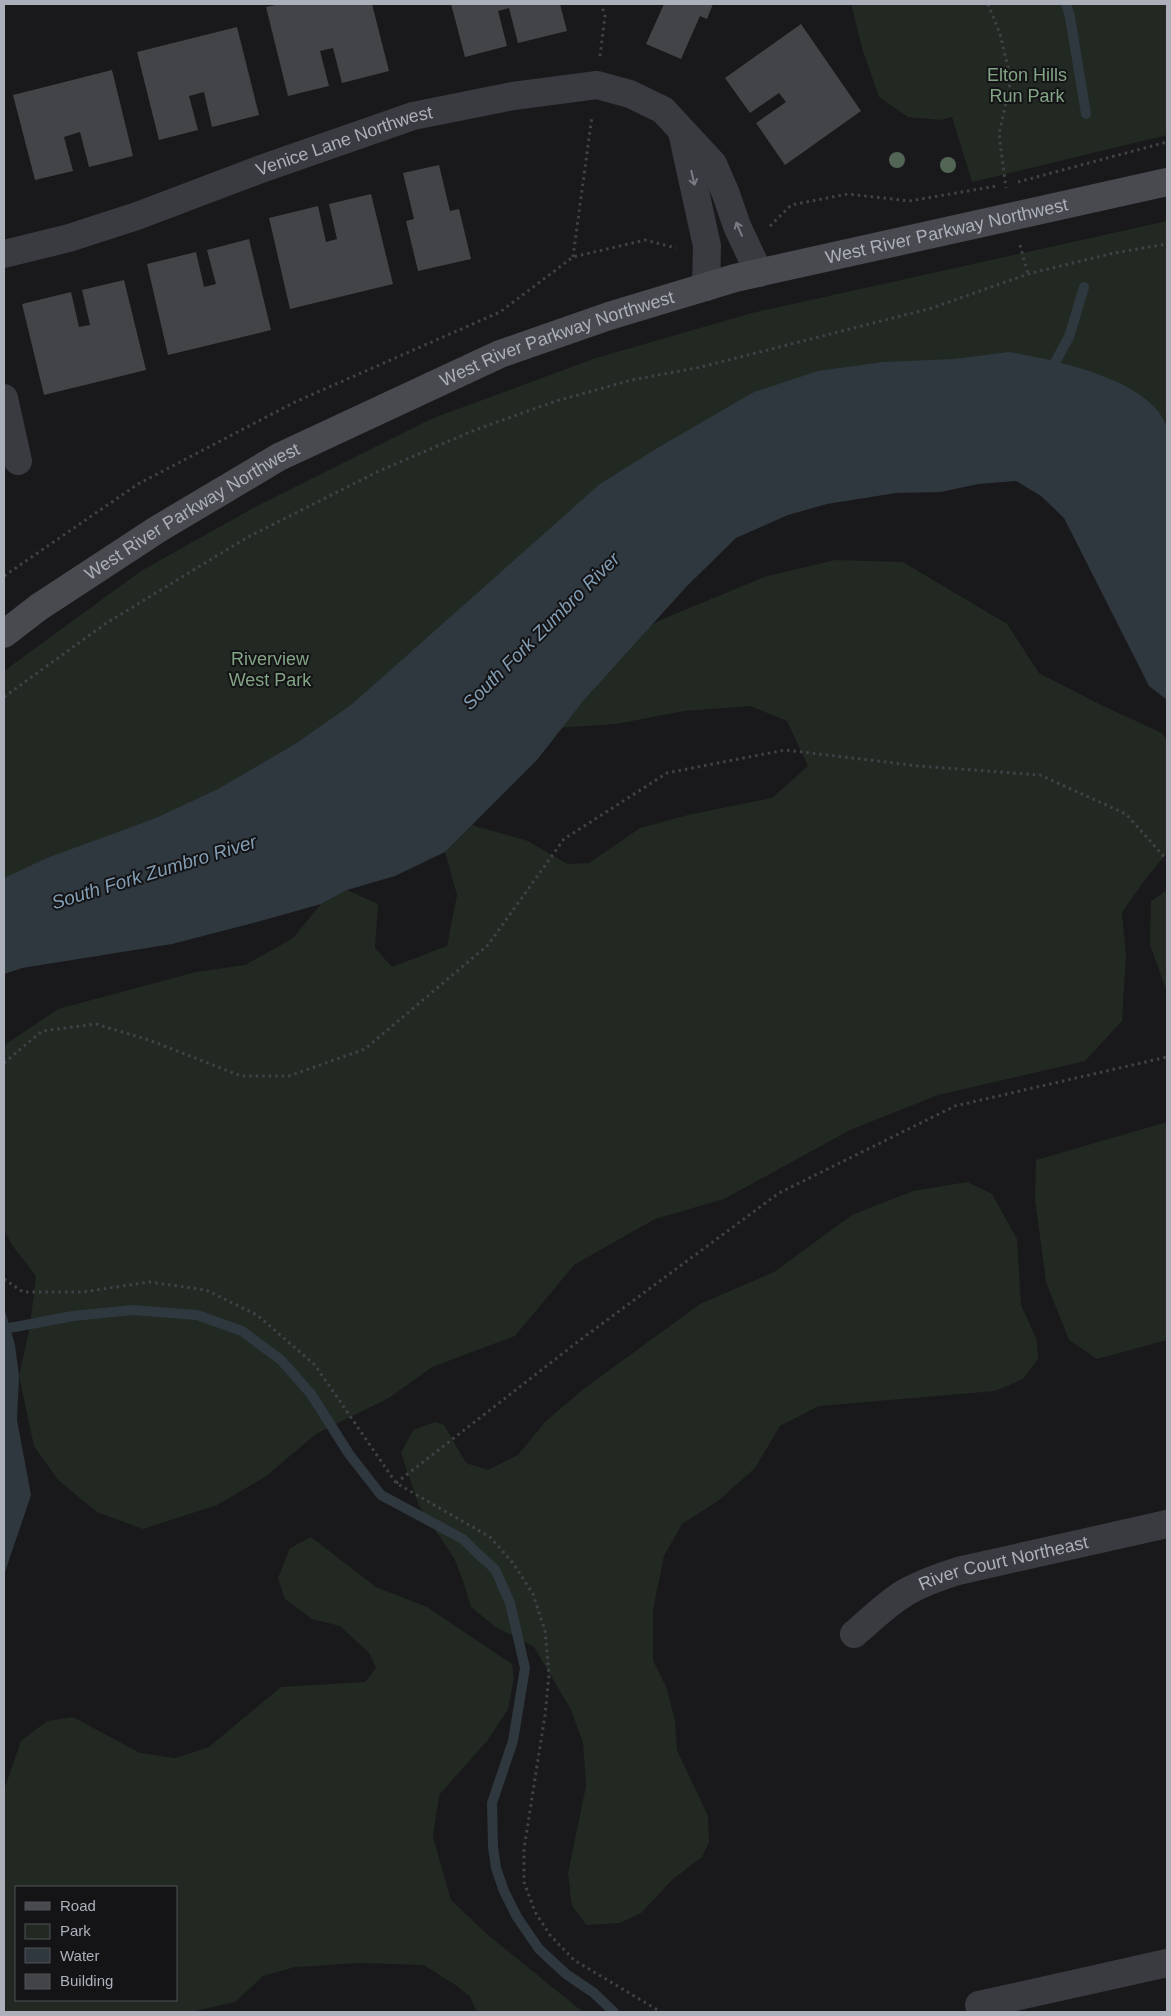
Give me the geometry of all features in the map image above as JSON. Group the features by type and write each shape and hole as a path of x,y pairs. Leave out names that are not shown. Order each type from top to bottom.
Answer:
{"main road":[{"name":"West River Parkway Northwest","path":"4,634 40,607 150,534 279,457 500,354 609,316 706,286 1167,182"}],"street":[{"name":"Venice Lane Northwest","path":"4,254 69,238 137,216 261,169 413,116 513,96 597,85 630,94 663,110 713,164 737,226 759,273"},
{"path":"682,130 707,246 706,286"},
{"path":"4,398 18,462"},
{"name":"River Court Northeast","path":"854,1634 892,1602 910,1590 940,1577 1167,1524"},
{"path":"979,2005 1167,1963"}],"path":[{"path":"573,257 605,16 601,4"},
{"path":"988,4 1000,34 1011,80 999,134 1006,185"},
{"path":"764,232 791,205 848,194 909,201 1006,185 1167,142"},
{"path":"4,576 138,484 295,402 500,312 573,257 645,240 678,249"},
{"path":"4,697 105,624 246,538 379,471 475,430 556,401 632,380 701,367 932,308 1028,274 1114,253 1167,244"},
{"path":"4,1063 42,1031 96,1024 149,1040 241,1076 289,1076 365,1049 488,945 564,840 667,773 786,750 919,766 1040,775 1126,814 1167,860"},
{"path":"396,1483 580,1340 779,1193 956,1106 1167,1057"},
{"path":"4,1279 23,1292 83,1292 149,1282 206,1290 257,1315 315,1365 396,1483 490,1537 514,1563 533,1594 545,1631 549,1675 546,1715 524,1849 524,1882 536,1912 550,1935 574,1960 660,2012"}],"green space":[{"name":"Elton Hills Run Park","path":"851,4 1167,4 1167,135 972,182 952,117 941,120 908,117 879,97 862,48"},
{"name":"Riverview West Park","path":"1167,221 1167,568 1105,491 910,424 4,923 4,671 141,571 255,507 431,419 596,358 752,313"},
{"path":"835,560 903,562 1007,624 1039,673 1101,705 1162,733 1167,741 1167,853 1122,912 1126,955 1122,1021 1085,1061 938,1095 850,1130 724,1199 655,1219 574,1265 515,1336 432,1367 389,1398 316,1434 265,1477 217,1505 143,1529 97,1512 58,1480 34,1446 19,1376 30,1326 36,1276 12,1245 4,1230 4,1050 6,1044 58,1009 196,972 245,965 293,938 321,904 347,890 378,904 375,948 392,967 447,946 457,895 445,852 472,825 528,841 567,864 589,863 640,828 688,815 772,798 808,766 787,721 750,706 684,711 616,724 555,728 575,665 663,619 764,577"},
{"path":"1167,890 1167,992 1150,945 1151,901"},
{"path":"1167,1122 1167,1340 1097,1359 1069,1340 1046,1282 1035,1199 1036,1160"},
{"path":"967,1182 992,1194 1017,1239 1021,1305 1037,1340 1038,1359 1023,1379 995,1391 819,1406 780,1426 755,1468 718,1501 682,1524 664,1556 653,1610 653,1660 667,1689 675,1721 677,1750 708,1816 709,1842 702,1857 673,1879 641,1913 620,1923 587,1925 572,1906 568,1873 586,1786 583,1742 571,1710 534,1647 494,1626 471,1607 454,1558 419,1506 401,1453 413,1430 435,1422 444,1425 466,1463 488,1470 518,1455 546,1421 585,1388 700,1304 774,1272 852,1215 913,1191"},
{"path":"311,1537 376,1587 427,1607 512,1664 514,1678 508,1709 487,1741 439,1795 433,1837 451,1900 488,1935 583,2012 477,2012 470,1997 457,1986 424,1965 360,1963 295,1967 263,1976 235,2002 191,2012 4,2012 4,1790 21,1741 47,1721 73,1717 140,1753 175,1758 209,1747 281,1687 365,1682 376,1668 369,1653 340,1626 312,1619 285,1599 278,1578 290,1548"}],"water":[{"name":"South Fork Zumbro River","path":"1009,352 1074,366 1123,385 1143,397 1158,411 1167,428 1167,700 1149,686 1064,518 1041,496 1016,481 978,484 941,492 896,493 827,504 788,515 736,538 687,586 583,701 537,760 445,852 395,876 347,890 321,904 257,922 172,944 22,968 4,974 4,878 47,858 156,818 218,789 295,744 351,705 600,484 659,447 754,392 818,371 883,362 954,359"},
{"path":"4,1307 15,1345 19,1376 17,1420 31,1495 4,1575"}],"building":[{"path":"281,4 372,4 389,71 342,83 333,48 320,51 329,86 288,96 266,7"},
{"path":"451,4 560,4 567,31 518,43 509,8 498,11 507,46 465,57"},
{"path":"664,4 713,4 707,19 700,16 681,59 646,44"},
{"path":"801,24 861,111 785,165 756,123 786,102 779,93 750,113 725,78"},
{"path":"237,27 259,115 212,127 204,92 189,96 198,130 159,140 137,52"},
{"path":"112,70 133,156 89,167 80,132 64,137 73,171 35,180 13,95"},
{"path":"439,165 450,211 459,209 471,259 418,271 406,221 414,219 403,173"},
{"path":"371,194 393,284 290,309 269,218 318,206 326,242 337,239 329,204"},
{"path":"249,239 271,330 168,355 147,264 196,252 204,287 216,284 207,250"},
{"path":"124,280 146,370 44,395 22,304 71,292 79,327 90,325 82,290"}],"waterway":[{"path":"1066,4 1070,17 1086,114"},
{"path":"1049,373 1069,337 1084,287"},
{"path":"4,1329 73,1316 133,1310 197,1315 242,1331 281,1360 311,1394 349,1454 381,1495 463,1539 495,1569 510,1603 525,1668 513,1741 492,1803 493,1847 496,1868 504,1891 517,1917 539,1949 566,1974 594,1993 614,2012"}]}
